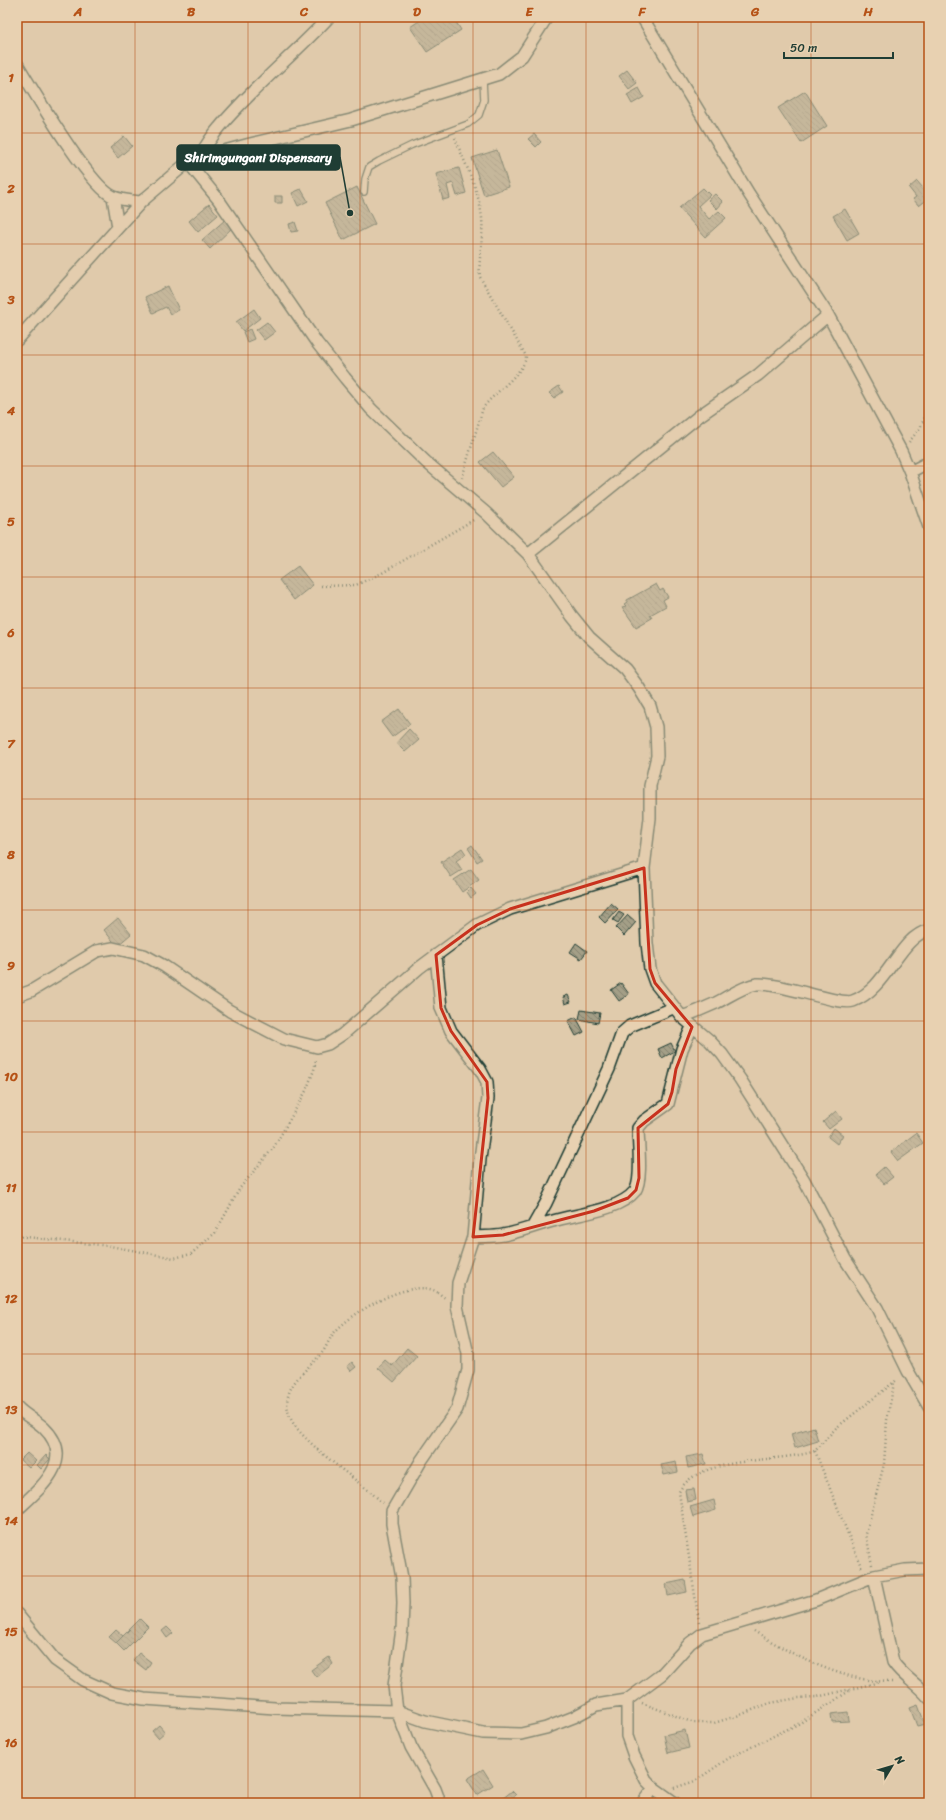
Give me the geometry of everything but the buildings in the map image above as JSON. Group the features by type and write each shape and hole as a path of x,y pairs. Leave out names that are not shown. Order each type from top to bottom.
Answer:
{"street":[{"path":"17,340 141,202 193,160 234,112 329,17"},
{"path":"193,160 351,120 499,74 522,56 547,17"},
{"path":"642,17 749,194 828,314 901,451 929,526"},
{"path":"17,64 78,160 98,183 113,197 141,202"},
{"path":"193,160 317,343 345,378 426,462 486,513 528,554 572,616 589,637 625,669 650,706 656,727 657,756 650,786 650,818 644,868 650,969 655,983 673,1008 692,1027 709,1040 722,1054 768,1123 804,1180 845,1259 877,1308 908,1371 929,1407"},
{"path":"113,197 118,227"},
{"path":"528,554 699,416 758,375 828,314"},
{"path":"910,472 929,462"},
{"path":"17,996 30,992 97,951 113,948 144,955 164,966 230,1011 284,1039 317,1047 328,1044 343,1034 378,1002 436,955 477,925 510,909 644,868"},
{"path":"682,1017 757,984 798,990 851,1002 865,995 882,980 906,946 915,937 929,930"},
{"path":"436,955 441,1008 451,1031 480,1069 487,1082 488,1098 480,1159 473,1237 458,1283 456,1306 468,1354 468,1370 457,1409 420,1461 392,1511 392,1524 402,1578 403,1602 402,1630 394,1686 397,1711 411,1747 435,1789 438,1797 436,1803"},
{"path":"533,1226 609,1069 622,1034 630,1026 673,1008"},
{"path":"473,1237 503,1235 594,1211 617,1204 628,1198 636,1190 639,1178 638,1128 644,1121 668,1104 682,1049 692,1027"},
{"path":"17,1407 43,1427 53,1438 57,1449 57,1461 50,1476 17,1510"},
{"path":"17,1614 55,1660 83,1680 112,1693 144,1699 275,1708 397,1711 426,1721 483,1733 521,1734 546,1728 574,1717 596,1705 629,1699 662,1674 690,1643 702,1634 816,1600 870,1577 905,1570 929,1569"},
{"path":"870,1577 893,1662 900,1672 913,1682 929,1698"},
{"path":"629,1699 627,1736 634,1756 646,1780 675,1803"},
{"path":"642,1803 659,1791"}],"lane":[{"path":"364,192 365,178 369,167 412,146 468,124 479,114 484,100 483,80"}],"path":[{"path":"452,130 476,193 482,219 479,262 480,277 526,356 523,366 490,398 483,408 467,457 459,489"},
{"path":"901,451 920,428 929,408"},
{"path":"321,586 356,585 382,573 486,513"},
{"path":"17,1235 110,1246 174,1258 191,1254 215,1233 240,1188 274,1147 306,1091 314,1070 317,1047"},
{"path":"392,1511 303,1436 290,1417 286,1401 293,1383 321,1355 334,1333 356,1313 392,1295 412,1288 433,1290 456,1306"},
{"path":"702,1634 695,1605 680,1502 679,1492 682,1484 688,1479 711,1468 815,1451 836,1428 908,1371"},
{"path":"870,1577 866,1534 884,1464 887,1420 895,1382"},
{"path":"815,1451 870,1577"},
{"path":"740,1623 780,1647 819,1666 860,1680 880,1682 913,1682"},
{"path":"629,1699 694,1723 714,1723 740,1715 770,1703 798,1698 817,1697 880,1682"},
{"path":"659,1791 695,1781 729,1758 800,1723 851,1689"}],"highlighted area":[{"path":"644,868 650,969 655,983 692,1027 676,1069 672,1092 668,1104 638,1128 639,1178 636,1190 628,1198 594,1211 503,1235 473,1237 488,1098 487,1082 451,1031 441,1008 436,955 477,925 510,909"}],"place":[{"name":"Shirimgungani Dispensary","path":"350,213"}]}
